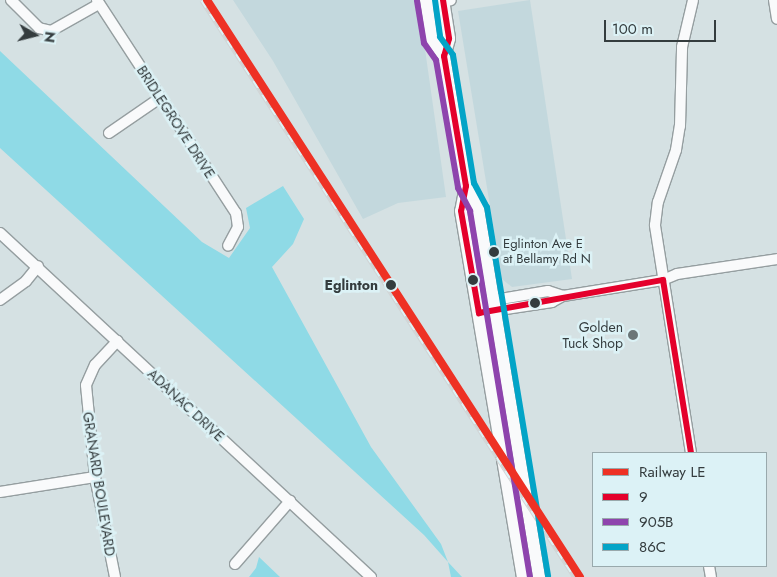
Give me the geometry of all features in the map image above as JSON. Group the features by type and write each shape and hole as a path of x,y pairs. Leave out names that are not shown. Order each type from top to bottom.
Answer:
{"main road":[{"path":"445,0 448,39 444,56 466,186 478,208 539,577"},
{"path":"426,2 432,40 444,56"},
{"path":"466,186 461,211 523,577"}],"street":[{"path":"11,0 39,28 51,31 98,2"},
{"path":"426,2 445,0"},
{"path":"691,452 662,280 656,216 680,126 682,47 693,0"},
{"path":"774,0 777,19"},
{"name":"BRIDLEGROVE DRIVE","path":"98,2 236,213 238,227 228,246"},
{"path":"108,133 160,98"},
{"name":"ADANAC DRIVE","path":"0,233 38,266 371,577"},
{"path":"478,308 494,305 552,302 563,296 662,280 677,274 777,259"},
{"path":"0,300 26,281 38,266"},
{"name":"GRANARD BOULEVARD","path":"115,577 95,477 86,385 95,365 117,341"},
{"path":"0,492 95,477"},
{"path":"235,564 290,501"}],"shaded area":[{"path":"233,0 418,0 446,197 398,203 363,219 273,61"},
{"path":"530,0 572,279 512,287 502,279 458,11"},
{"path":"0,51 202,242 229,258 250,228 246,208 283,186 304,219 293,244 272,267 371,447 441,544 448,562 424,535 0,148"},
{"path":"259,557 280,577 249,577 256,568"},
{"path":"448,562 462,577 451,577"}],"railway":[{"path":"202,0 575,577"}],"rail line":[{"name":"LE","path":"207,0 580,577"}],"transit line":[{"name":"86C","path":"435,0 440,37 453,55 474,183 487,207 548,576"},
{"name":"9","path":"443,0 449,39 444,56 466,186 461,211 479,313 663,280"},
{"name":"905B","path":"417,1 424,43 436,60 458,188 470,211 530,577"},
{"name":"9","path":"663,280 691,452"}],"place":[{"name":"Eglinton Ave E at Bellamy Rd N","path":"494,252"},
{"name":"Eglinton","path":"391,285"},
{"name":"Golden Tuck Shop","path":"633,335"}]}
